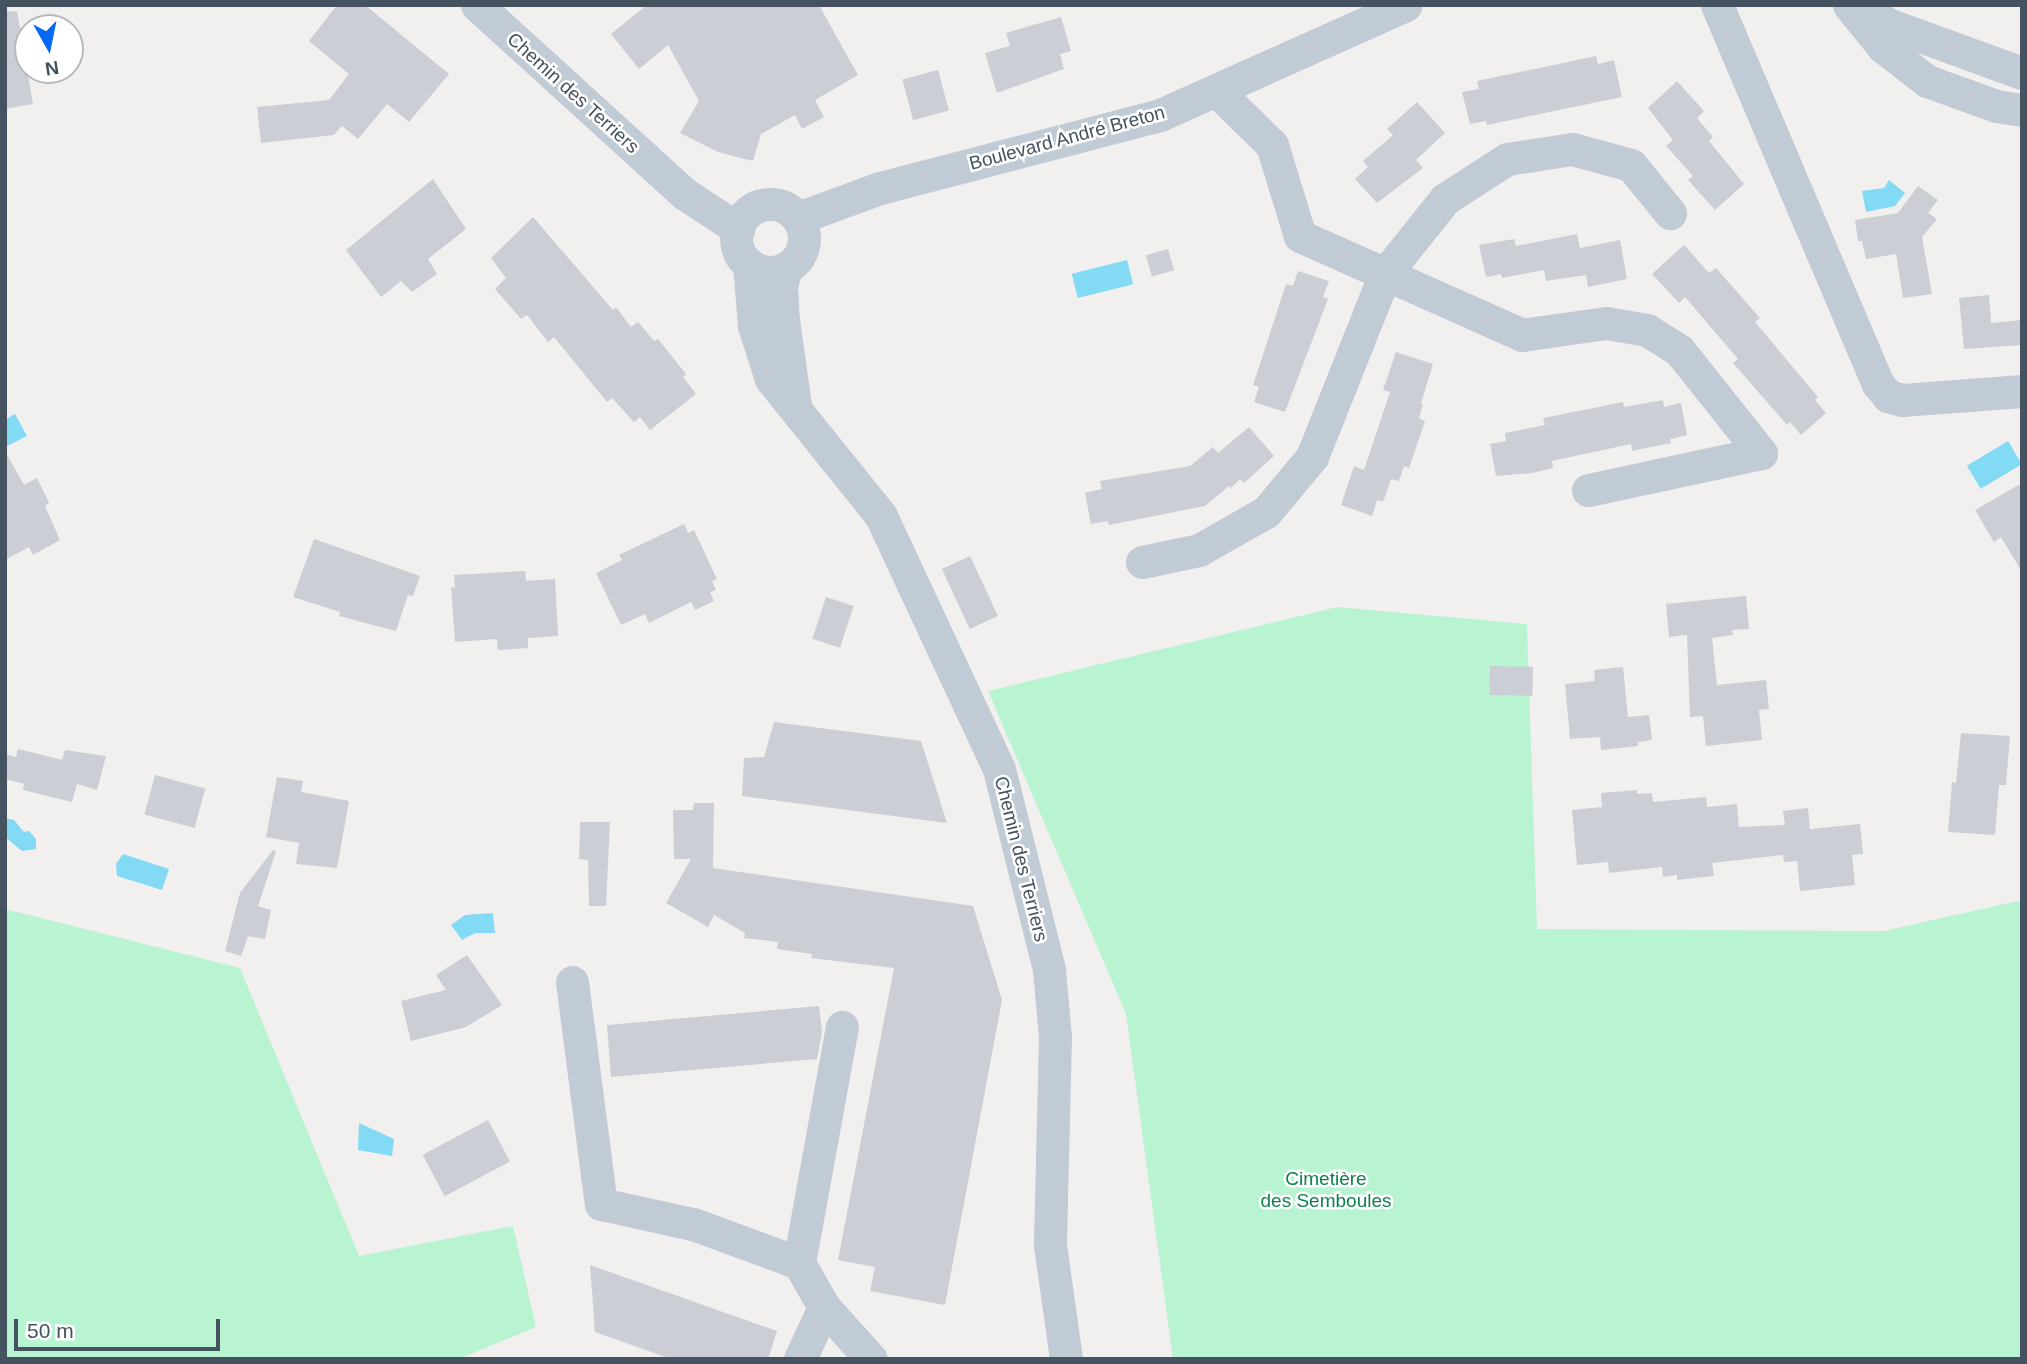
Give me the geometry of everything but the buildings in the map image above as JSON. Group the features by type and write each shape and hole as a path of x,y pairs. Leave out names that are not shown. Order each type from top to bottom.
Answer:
{"street":[{"name":"Chemin des Terriers","path":"477,5 685,194 746,218"},
{"name":"Boulevard André Breton","path":"798,218 880,188 1160,115 1406,5"},
{"path":"1849,5 1883,47 1927,81 2017,84"},
{"path":"1856,5 1890,25 2017,84"},
{"path":"1718,6 1878,384 1888,396 1902,400 2022,391"},
{"path":"1217,91 1272,145 1300,236 1522,335 1606,323 1647,330 1679,351 1761,453 1588,490"},
{"path":"1142,562 1199,550 1266,512 1312,457 1385,274 1445,199 1507,159 1572,149 1631,165 1670,213"},
{"path":"764,204 783,206 798,218 803,227 800,255 786,268 773,271 749,264 738,248 746,218 764,204"},
{"name":"Chemin des Terriers","path":"749,264 754,326 771,379 796,414 881,516 999,769 1049,970 1055,1037 1050,1245 1066,1359"},
{"path":"786,268 781,286 783,320 796,414"},
{"path":"572,982 601,1204 693,1224 799,1263"},
{"path":"842,1027 799,1263 824,1307 871,1359"},
{"path":"800,1359 824,1307"}],"green space":[{"name":"Cimetière des Semboules","path":"1337,607 1527,624 1537,929 1884,931 2022,900 2022,1359 1173,1359 1126,1014 988,691"},
{"path":"5,909 240,968 359,1256 513,1226 536,1327 459,1359 5,1359"}],"water":[{"path":"1889,180 1905,193 1895,206 1866,212 1862,191 1884,188"},
{"path":"1127,260 1133,284 1078,298 1072,274"},
{"path":"15,414 27,436 5,447 5,420"},
{"path":"2008,441 2022,464 1981,489 1967,466"},
{"path":"5,818 14,820 24,832 29,831 36,839 36,849 22,851 5,837"},
{"path":"123,854 169,869 162,890 117,876 116,864"},
{"path":"493,913 495,933 475,933 462,940 451,925 465,915"},
{"path":"359,1123 394,1139 392,1156 358,1150"}]}
